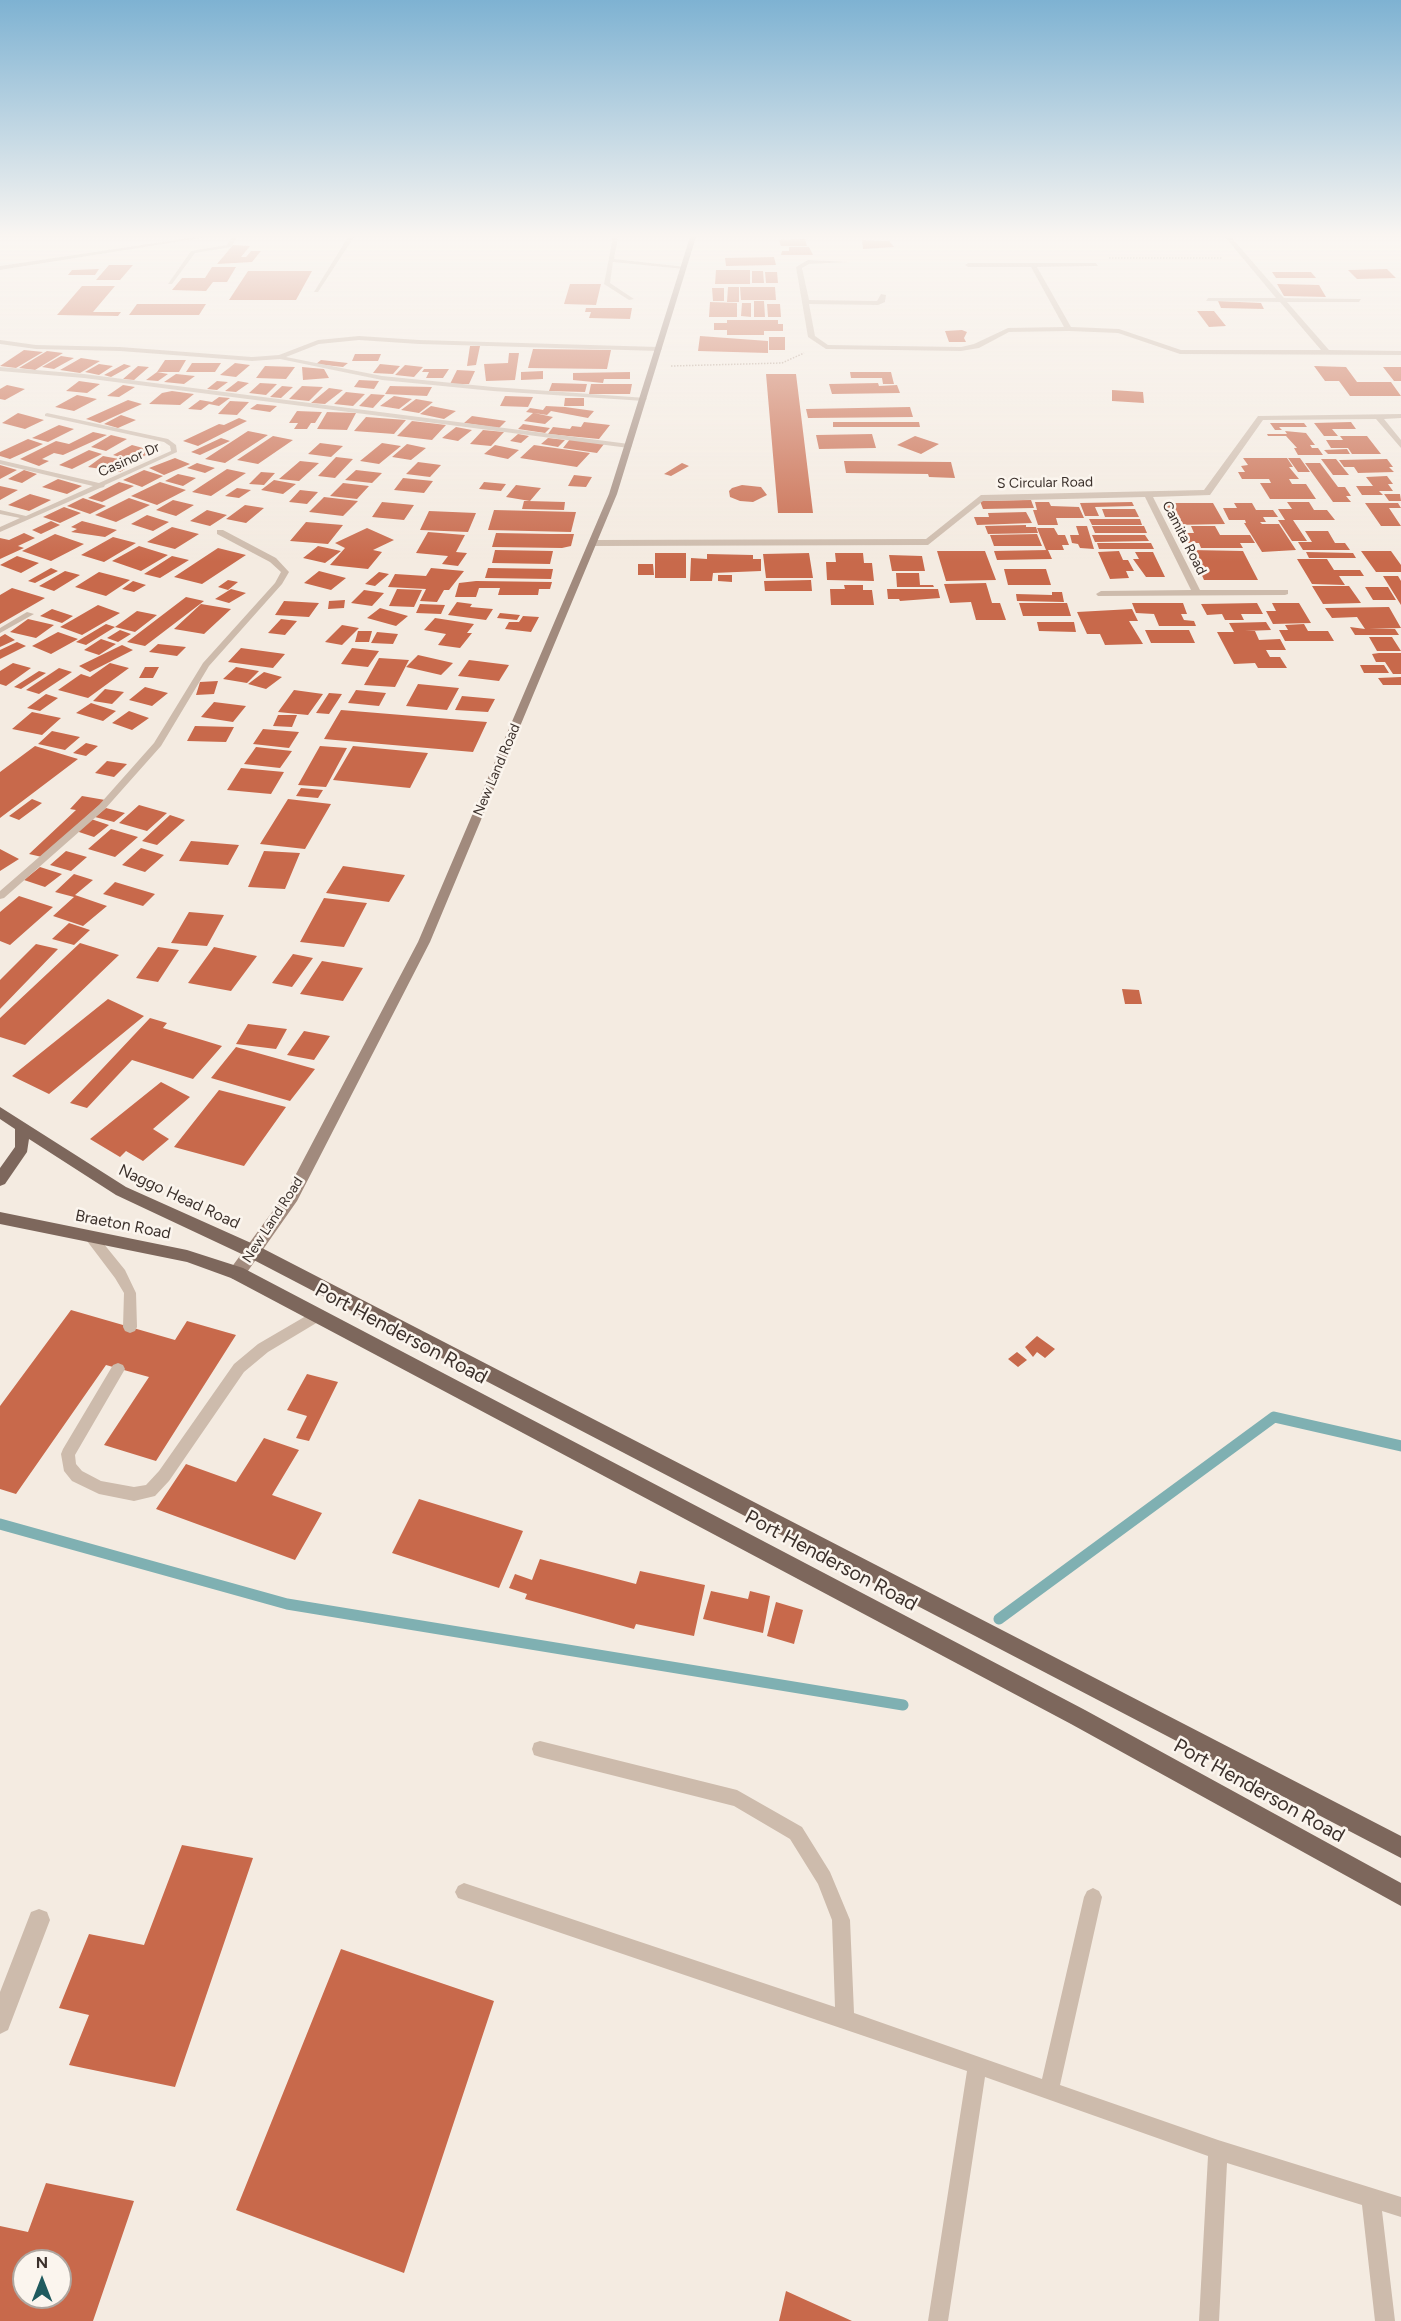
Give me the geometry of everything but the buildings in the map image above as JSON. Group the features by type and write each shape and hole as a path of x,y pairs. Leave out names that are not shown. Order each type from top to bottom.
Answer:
{"main road":[{"name":"Naggo Head Road","path":"0,1113 121,1191 254,1251"},
{"path":"0,1180 22,1148 22,1129"},
{"name":"Braeton Road","path":"0,1218 188,1256 237,1273"},
{"name":"Port Henderson Road","path":"254,1251 1401,1847"},
{"name":"Port Henderson Road","path":"237,1273 1068,1712 1401,1895"}],"street":[{"name":"New Land Road","path":"237,1273 292,1197 424,942 594,543 629,446 660,345"},
{"path":"822,345 961,349 977,345"},
{"path":"1161,345 1180,352 1401,353"},
{"path":"1320,345 1327,353"},
{"path":"1378,416 1401,446"},
{"name":"S Circular Road","path":"594,543 918,543 935,538 981,498 1200,494 1211,491 1261,418 1401,416"},
{"name":"Camita Road","path":"1148,495 1197,593"},
{"path":"1101,594 1285,592"},
{"path":"0,2022 39,1920"}],"lane":[{"path":"24,345 120,349 241,358 280,357 382,378 493,389 644,399"},
{"path":"280,357 310,345"},
{"path":"551,345 659,349"},
{"path":"0,369 84,376 629,446"},
{"name":"Casinor Dr","path":"0,530 174,452 173,445 151,436 47,416"},
{"path":"0,462 102,486"},
{"path":"0,512 28,518"},
{"path":"0,896 102,807 158,744 206,665 278,584 285,572 273,560 220,532"},
{"path":"0,630 30,614"},
{"path":"91,1237 120,1274 130,1293 130,1327"},
{"path":"118,1369 68,1454 69,1466 77,1476 99,1487 134,1494 150,1491 164,1476 239,1368 263,1348 318,1315"},
{"path":"540,1749 737,1798 796,1833 824,1878 841,1920 844,2019"},
{"path":"464,1892 844,2019 1218,2150 1401,2207"},
{"path":"1049,2091 1094,1897"},
{"path":"938,2321 977,2066"},
{"path":"1209,2321 1218,2150"},
{"path":"1371,2198 1385,2321"}],"path":[{"path":"655,366 782,363 799,357 813,345"}],"waterway":[{"path":"999,1619 1274,1417 1401,1446"},
{"path":"0,1524 287,1604 903,1705"}]}
